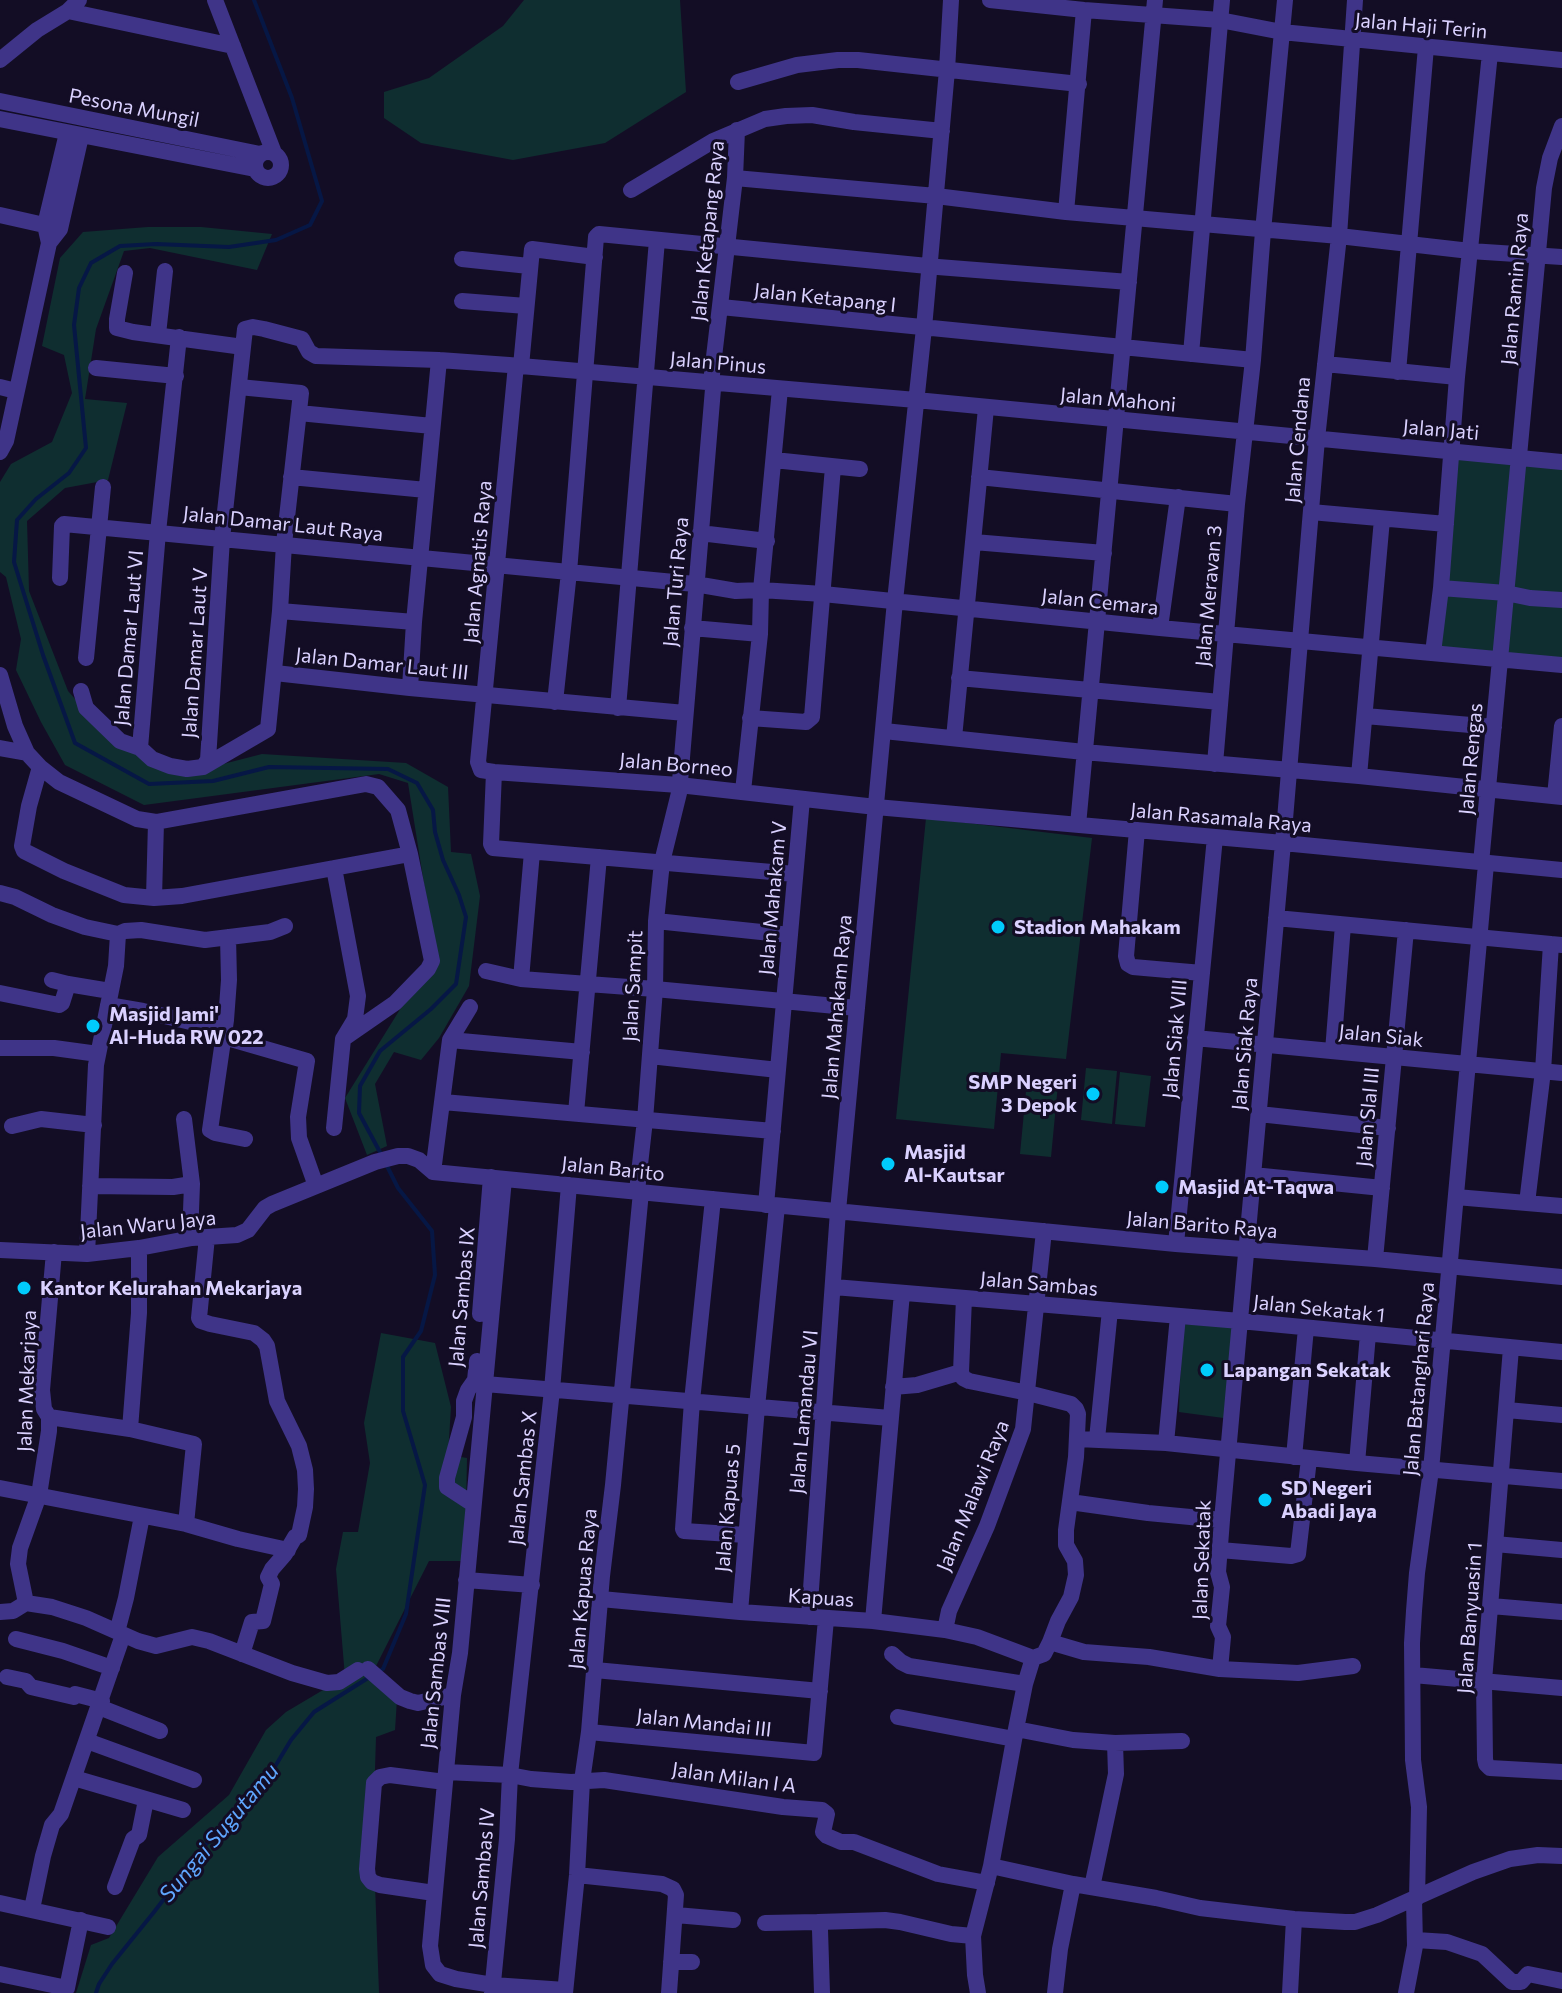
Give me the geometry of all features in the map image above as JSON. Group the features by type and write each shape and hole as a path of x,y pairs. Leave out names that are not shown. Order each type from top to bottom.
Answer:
{"street":[{"path":"215,0 233,46 263,159"},
{"name":"Jalan Mahakam Raya","path":"838,1211 924,328 951,0"},
{"name":"Jalan Haji Terin","path":"990,0 1084,10 1155,7 1282,32 1562,60"},
{"path":"1191,354 1222,0"},
{"name":"Jalan Meravan 3","path":"1215,764 1285,0"},
{"name":"Jalan Cendana","path":"1283,843 1317,439 1339,236 1355,0"},
{"path":"0,60 37,30 74,6 233,46"},
{"path":"1078,825 1155,7"},
{"path":"1066,212 1084,10"},
{"path":"1398,372 1426,47"},
{"path":"1562,52 1562,60"},
{"path":"1433,653 1490,53"},
{"path":"738,82 797,65 858,60 1079,84"},
{"name":"Pesona Mungil","path":"0,101 263,159"},
{"path":"631,190 713,141 765,119 812,115 942,131"},
{"name":"Pesona Mungil","path":"0,119 74,134 263,159"},
{"name":"Jalan Ramin Raya","path":"1506,593 1539,255 1554,171 1550,158 1562,126"},
{"name":"Jalan Ketapang Raya","path":"712,383 735,178 737,130"},
{"path":"0,452 6,441 8,389 49,243 74,134"},
{"path":"735,178 1470,251 1562,257"},
{"path":"0,215 52,227"},
{"path":"555,702 569,572 596,237 599,234 1129,282"},
{"path":"618,708 657,240"},
{"path":"462,259 529,266 532,249 595,257"},
{"name":"Jalan Agnatis Raya","path":"478,762 529,266"},
{"path":"158,334 165,271"},
{"path":"125,273 117,328 243,347"},
{"path":"462,301 526,306"},
{"name":"Jalan Ketapang I","path":"721,307 1253,360"},
{"name":"Jalan Pinus","path":"243,347 245,329 253,327 302,339 309,352 316,356 439,360 916,400"},
{"name":"Jalan Damar Laut VI","path":"140,748 158,532 179,337"},
{"name":"Jalan Damar Laut V","path":"203,767 208,760 222,539 243,347"},
{"path":"410,688 439,360"},
{"path":"1325,364 1457,377"},
{"path":"96,368 176,376"},
{"name":"Jalan Turi Raya","path":"679,785 712,383"},
{"path":"81,691 86,708 120,741 140,748 152,759 170,766 187,769 203,767 268,729 301,393 239,387"},
{"path":"743,791 760,634 761,590 780,389"},
{"name":"Jalan Mahoni","path":"916,400 1317,439"},
{"path":"954,738 986,408"},
{"path":"299,413 432,426"},
{"name":"Jalan Jati","path":"1317,439 1562,462"},
{"path":"774,460 860,469"},
{"path":"750,718 806,722 812,717 833,467"},
{"path":"291,477 426,490"},
{"path":"979,477 1237,504"},
{"path":"86,658 103,487"},
{"path":"1160,628 1178,497"},
{"path":"1311,512 1446,524"},
{"path":"1359,776 1382,519"},
{"name":"Jalan Damar Laut Raya","path":"60,578 64,524 695,584"},
{"path":"700,533 767,541"},
{"path":"974,542 1104,553"},
{"name":"Jalan Cemara","path":"695,584 736,591 823,594 1562,665"},
{"path":"1441,588 1562,600"},
{"name":"Jalan Rengas","path":"1483,864 1506,593"},
{"path":"280,611 414,622"},
{"path":"692,628 760,634"},
{"name":"Jalan Damar Laut III","path":"275,673 685,713"},
{"path":"0,675 15,726 27,753 40,767 59,782 137,819 156,822 366,784 378,787 398,810 432,961 395,1003 343,1039"},
{"path":"959,678 1220,702"},
{"path":"1365,716 1494,727"},
{"path":"884,731 1559,797 1562,726"},
{"path":"0,748 27,753"},
{"name":"Jalan Borneo","path":"478,762 481,770 494,772 679,785 876,807"},
{"path":"40,767 29,806 22,846 24,851 124,895 154,898 182,896 410,854"},
{"path":"494,772 493,848 795,874"},
{"name":"Jalan Sampit","path":"639,1191 655,989 656,921 662,862 679,785"},
{"name":"Jalan Mahakam V","path":"771,1205 773,1131 802,799"},
{"name":"Jalan Rasamala Raya","path":"876,807 1562,870"},
{"path":"154,898 156,822"},
{"path":"1137,830 1126,956 1128,964 1202,973"},
{"name":"Jalan Siak VIII","path":"1176,1244 1215,837"},
{"name":"Jalan Siak Raya","path":"1247,1249 1283,843"},
{"path":"521,979 532,852"},
{"path":"576,1113 599,857"},
{"name":"Jalan Batanghari Raya","path":"1406,1993 1416,1940 1419,1807 1413,1760 1412,1643 1443,1342 1483,864"},
{"path":"334,868 358,996 355,1019 343,1039 334,1128"},
{"path":"0,893 85,927 118,934 141,930 205,940 270,932 285,926"},
{"path":"1276,918 1556,944 1527,1203"},
{"path":"656,921 790,935"},
{"path":"1333,1051 1343,925"},
{"name":"Jalan Slal III","path":"1375,1259 1406,930"},
{"path":"87,1254 98,1054 116,966 118,934"},
{"path":"228,937 229,980 224,1034 210,1130 245,1139"},
{"path":"486,971 521,979 857,1008"},
{"path":"0,993 59,1005 62,1003 60,982 307,1061 298,1117 299,1138 316,1186"},
{"path":"357,1006 395,1003"},
{"path":"433,1172 450,1040 470,1007"},
{"name":"Jalan Siak","path":"1195,1038 1562,1073"},
{"path":"450,1040 582,1052"},
{"path":"0,1048 54,1048 98,1054"},
{"path":"650,1056 778,1070"},
{"path":"443,1102 773,1131"},
{"path":"1259,1114 1388,1128"},
{"path":"12,1126 41,1119 94,1125"},
{"path":"184,1119 192,1184 190,1238"},
{"name":"Jalan Barito","path":"382,1160 408,1156 419,1160 433,1172 838,1211"},
{"name":"Jalan Waru Jaya","path":"0,1250 87,1254 190,1238 237,1235 248,1230 265,1208 272,1204 382,1160"},
{"path":"1253,1175 1382,1188"},
{"name":"Jalan Sambas VIII","path":"492,1989 440,1974 433,1965 430,1946 485,1384 498,1178"},
{"name":"Jalan Sambas IX","path":"473,1504 447,1487 464,1417 464,1401 475,1380 498,1178"},
{"path":"90,1186 173,1187 192,1184"},
{"name":"Jalan Sambas X","path":"510,1775 552,1390 569,1185"},
{"name":"Jalan Kapuas Raya","path":"565,1992 577,1875 582,1781 639,1191"},
{"path":"1456,1197 1562,1206"},
{"path":"713,1199 692,1401 683,1529 746,1535"},
{"name":"Jalan Kapuas 5","path":"740,1612 771,1205"},
{"name":"Jalan Barito Raya","path":"838,1211 1562,1277"},
{"name":"Jalan Lamandau VI","path":"809,1617 838,1211"},
{"name":"Jalan Malawi Raya","path":"945,1630 949,1611 987,1526 1023,1429 1044,1231"},
{"path":"207,1237 199,1318 210,1324 254,1333 263,1340 267,1346 277,1401 299,1446 305,1470 306,1489 299,1535 268,1577 272,1584 263,1621 252,1622 242,1654"},
{"path":"130,1429 139,1313 139,1248"},
{"name":"Jalan Sekatak","path":"1220,1669 1223,1637 1218,1626 1222,1587 1218,1572 1247,1249"},
{"name":"Jalan Mekarjaya","path":"26,1603 18,1564 20,1548 39,1495 49,1431 42,1390 54,1252"},
{"name":"Jalan Sambas","path":"834,1287 1240,1321"},
{"path":"873,1621 902,1293"},
{"path":"964,1298 963,1378 1071,1404 1076,1409 1078,1420 1066,1530 1066,1545 1075,1561 1076,1575 1071,1597 1050,1642 1044,1654 1033,1658 1025,1684 991,1866 973,1936 978,1993"},
{"path":"1097,1439 1110,1310"},
{"path":"1166,1443 1178,1316"},
{"name":"Jalan Sekatak 1","path":"1240,1321 1562,1352"},
{"path":"1220,1550 1298,1554 1306,1328"},
{"path":"1357,1463 1368,1334"},
{"name":"Jalan Banyuasin 1","path":"1511,1348 1484,1681 1486,1764 1490,1768 1562,1772"},
{"path":"893,1387 917,1385 961,1372"},
{"path":"485,1384 890,1418"},
{"path":"1507,1410 1562,1415"},
{"path":"49,1417 130,1429 194,1444 186,1524"},
{"path":"1077,1439 1166,1443 1562,1481"},
{"path":"0,1488 186,1524 288,1550"},
{"path":"1070,1502 1222,1520"},
{"path":"32,1909 52,1825 61,1814 112,1668 142,1516"},
{"path":"1495,1544 1562,1550"},
{"path":"466,1580 532,1585"},
{"name":"Kapuas","path":"601,1599 873,1621 945,1630 977,1637 1033,1658"},
{"path":"0,1612 13,1611 26,1603 52,1607 156,1646 192,1637 327,1683 339,1682 363,1670 383,1680 400,1697 418,1703 453,1695"},
{"path":"1491,1606 1562,1612"},
{"path":"595,1670 820,1691 826,1619"},
{"path":"16,1639 112,1668"},
{"path":"1050,1642 1084,1652 1149,1657 1220,1669 1298,1673 1353,1666"},
{"path":"892,1654 909,1666 1025,1684"},
{"path":"1413,1675 1562,1688"},
{"path":"7,1677 26,1681 31,1687 74,1697 75,1694 160,1731"},
{"name":"Jalan Mandai III","path":"589,1732 814,1753 820,1691"},
{"path":"898,1717 1073,1740 1115,1743 1182,1741"},
{"path":"87,1741 194,1780"},
{"path":"1092,1887 1116,1774 1115,1743"},
{"path":"434,1893 380,1885 368,1877 374,1783 380,1777 510,1775 582,1781"},
{"name":"Jalan Sambas IV","path":"492,1989 510,1775"},
{"path":"74,1778 183,1810"},
{"name":"Jalan Milan I A","path":"582,1781 604,1780 822,1810 827,1814 825,1835 841,1842 854,1842 938,1874 987,1883"},
{"path":"115,1887 133,1839 139,1835 146,1800"},
{"path":"991,1866 1200,1908 1294,1919 1355,1922 1510,1859 1562,1856"},
{"path":"577,1875 662,1884 673,1889 676,1915 669,1993"},
{"path":"1055,1993 1073,1884"},
{"path":"0,1903 108,1927"},
{"path":"676,1915 733,1920"},
{"path":"1290,1993 1294,1919"},
{"path":"0,1974 67,1988 81,1920"},
{"path":"765,1923 885,1920 973,1936"},
{"path":"818,1922 822,1993"},
{"path":"1416,1940 1447,1942 1482,1954 1512,1982 1521,1982 1528,1974 1562,1981"},
{"path":"671,1962 692,1962"},
{"path":"492,1989 565,1992"}],"green space":[{"path":"524,0 680,0 686,92 605,143 513,160 421,143 384,118 384,92 429,78 503,26"},
{"path":"201,227 272,234 257,270 150,248 124,251 96,329 85,399 127,403 108,480 65,488 27,521 29,591 68,691 105,733 200,770 262,754 406,763 448,787 451,852 471,854 480,896 469,986 439,1038 421,1060 394,1052 375,1084 387,1146 367,1155 345,1098 435,953 408,783 379,774 144,805 65,765 16,670 21,639 6,577 0,572 0,482 11,464 52,442 72,393 64,355 42,346 60,258 83,232"},
{"path":"1451,451 1562,462 1562,665 1433,653"},
{"name":"Stadion Mahakam","path":"926,818 1092,838 1066,1059 1001,1053 994,1129 896,1119"},
{"path":"1086,1068 1117,1071 1112,1124 1081,1120"},
{"path":"1120,1072 1151,1076 1145,1127 1115,1124"},
{"path":"1027,1081 1058,1084 1051,1157 1020,1154"},
{"name":"Lapangan Sekatak","path":"1182,1324 1237,1327 1231,1419 1179,1412"},
{"path":"381,1333 435,1343 451,1407 448,1455 467,1458 465,1561 429,1561 376,1666 397,1699 395,1730 376,1737 373,1831 379,1993 76,1993 91,1945 109,1938 158,1857 229,1795 266,1730 286,1712 345,1677 336,1569 343,1532 358,1532 370,1463 364,1423"}],"waterway":[{"name":"Sungai Sugutamu","path":"254,0 292,98 322,201 310,225 276,240 229,247 120,246 91,263 79,288 74,325 86,448 69,473 36,499 17,520 14,562 75,743 149,784 213,781 269,767 388,769 417,783 433,810 443,860 466,917 456,984 380,1051 360,1086 359,1113 381,1154"},
{"name":"Sungai Sugutamu","path":"379,1671 383,1669 406,1614 425,1485 403,1411 403,1357 421,1331 435,1275 432,1231 398,1188 385,1162"},
{"name":"Sungai Sugutamu","path":"96,1993 112,1964 207,1843 259,1793 291,1740 314,1712 368,1678"}],"place":[{"name":"Stadion Mahakam","path":"998,927"},
{"name":"Masjid Jami' Al-Huda RW 022","path":"93,1026"},
{"name":"SMP Negeri 3 Depok","path":"1093,1094"},
{"name":"Masjid Al-Kautsar","path":"888,1164"},
{"name":"Masjid At-Taqwa","path":"1162,1187"},
{"name":"Kantor Kelurahan Mekarjaya","path":"24,1288"},
{"name":"Lapangan Sekatak","path":"1207,1370"},
{"name":"SD Negeri Abadi Jaya","path":"1265,1500"}]}
